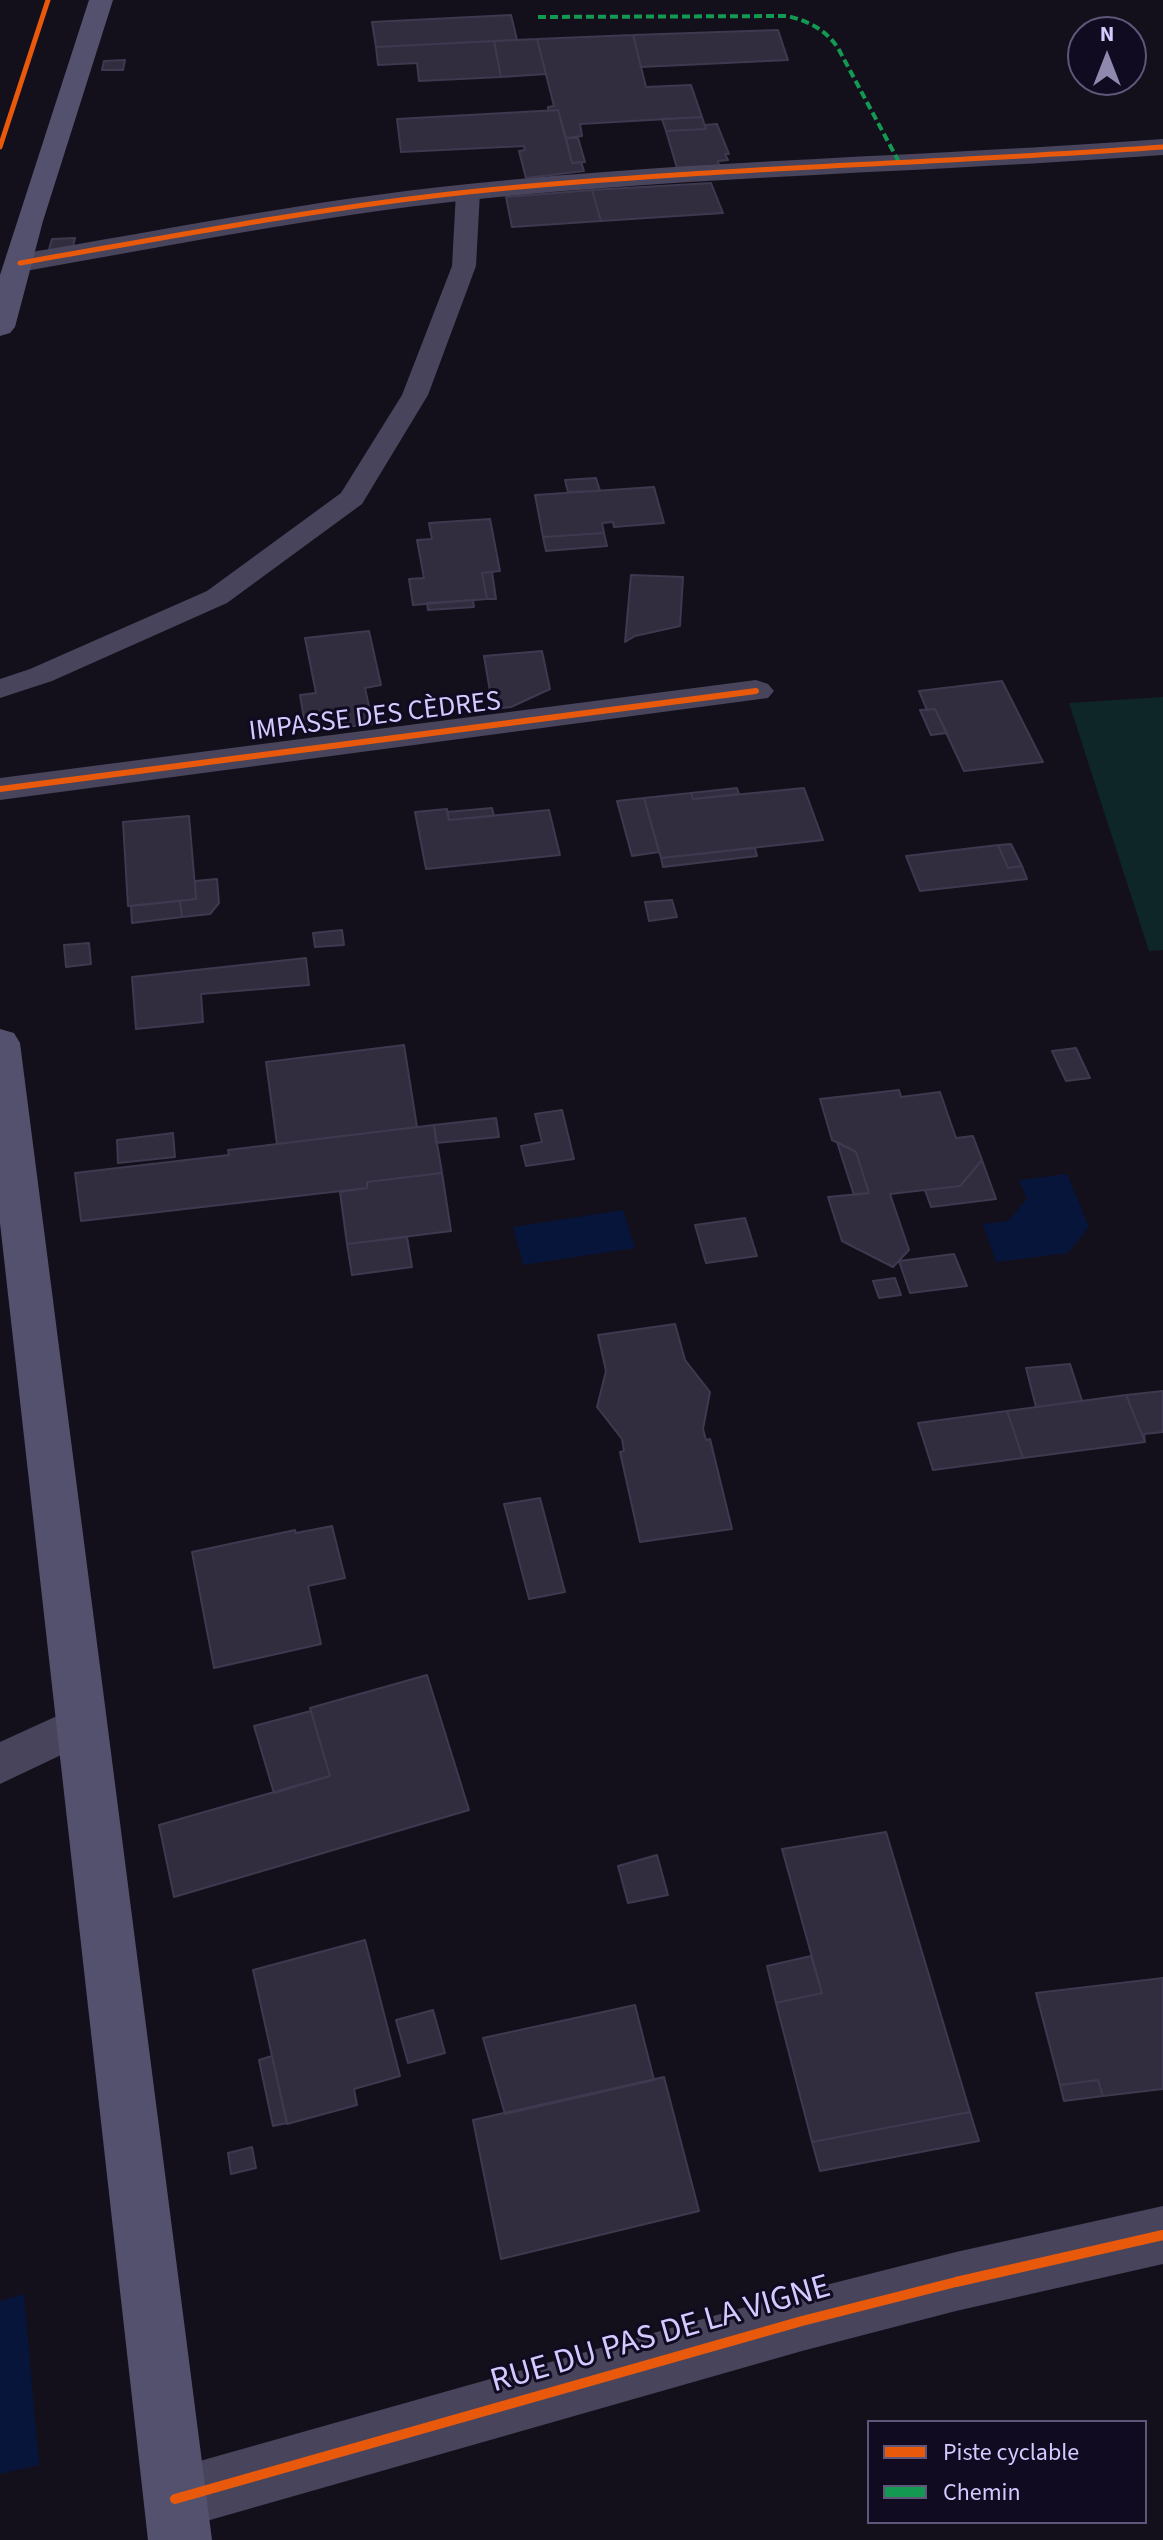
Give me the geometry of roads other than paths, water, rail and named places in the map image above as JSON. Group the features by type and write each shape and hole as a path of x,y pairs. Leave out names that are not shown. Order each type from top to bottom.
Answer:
{"main road":[{"path":"0,327 20,263 29,221 101,0"},
{"path":"0,1043 178,2519"}],"street":[{"path":"20,263 319,211 468,192 668,176 1163,147"},
{"name":"IMPASSE DES CÈDRES","path":"0,789 756,691"},
{"name":"RUE DU PAS DE LA VIGNE","path":"178,2519 269,2476 753,2334 1006,2269 1163,2235"}],"lane":[{"path":"0,689 41,675 217,597 352,498 415,395 464,266 468,192"},
{"path":"0,1764 81,1724"}],"water":[{"path":"1067,1174 1089,1227 1068,1253 996,1262 983,1224 1008,1221 1027,1199 1019,1180"},
{"path":"623,1210 635,1248 523,1265 513,1227"},
{"path":"24,2294 39,2465 0,2474 0,2301"}]}
